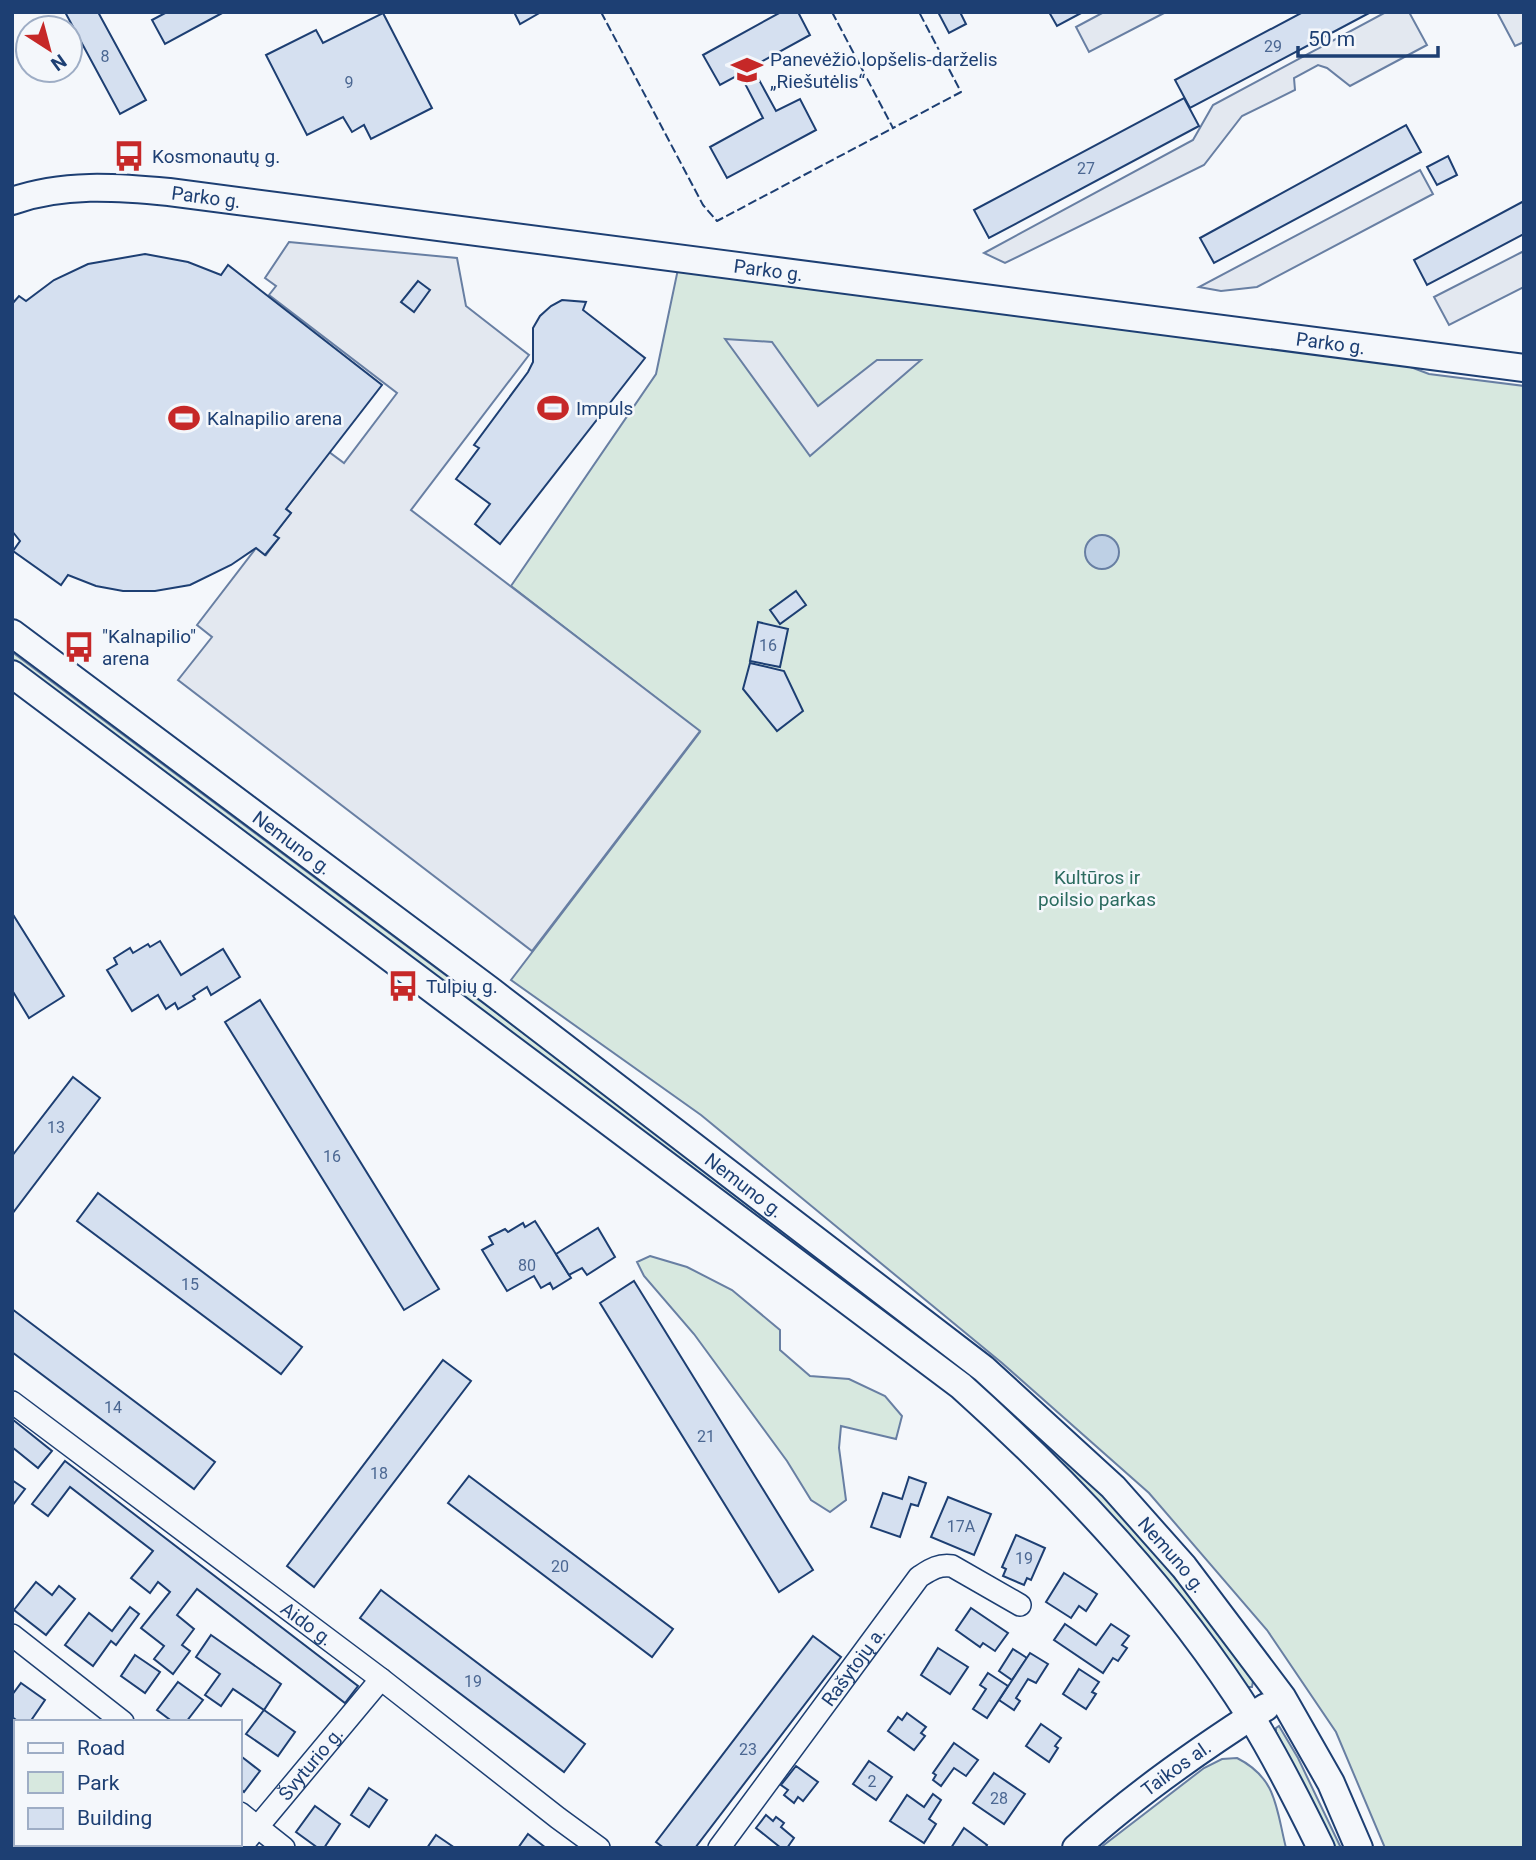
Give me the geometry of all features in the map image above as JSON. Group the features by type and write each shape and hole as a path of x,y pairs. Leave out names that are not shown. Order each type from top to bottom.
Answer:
{"main road":[{"name":"Parko g.","path":"12,201 54,191 97,186 169,192 1524,368"},
{"name":"Nemuno g.","path":"12,633 463,970 984,1369 1113,1487 1184,1567 1282,1697 1331,1783 1359,1848"},
{"name":"Nemuno g.","path":"12,674 961,1386 1088,1507 1176,1612 1251,1717 1283,1770 1321,1848"},
{"name":"Taikos al.","path":"1076,1848 1174,1770 1282,1697"}],"street":[{"name":"Aido g.","path":"12,1402 381,1679 600,1848"},
{"name":"Rašytojų a.","path":"719,1848 919,1577 933,1568 952,1566 1020,1605"},
{"path":"12,1635 120,1720"},
{"name":"Švyturio g.","path":"242,1846 381,1679"},
{"path":"242,1815 284,1848"}],"green space":[{"name":"Kultūros ir poilsio parkas","path":"678,269 1400,363 1429,374 1524,386 1524,1848 1385,1848 1336,1732 1267,1630 1149,1493 1002,1363 701,1115 511,980 700,732 511,586 656,374"},
{"path":"12,652 784,1227 971,1371 1081,1473 1126,1519 1190,1596 1253,1681 1252,1687 1246,1685 1149,1557 1084,1487 12,662"},
{"path":"650,1256 687,1267 732,1290 780,1330 780,1350 810,1376 849,1379 885,1396 902,1416 896,1439 841,1426 839,1448 846,1500 830,1512 811,1500 787,1461 694,1334 644,1276 637,1262"},
{"path":"1279,1726 1298,1758 1341,1848 1335,1848 1276,1732"},
{"path":"1237,1758 1260,1775 1273,1796 1286,1848 1100,1848 1204,1768 1222,1759"}],"shaded area":[{"path":"1104,12 1166,12 1089,52 1076,27"},
{"path":"1386,12 1409,12 1427,45 1350,86 1327,68 1318,65 1294,78 1295,90 1242,116 1204,165 1005,263 984,253 1193,140 1213,105"},
{"path":"1497,12 1524,12 1524,42 1515,46"},
{"path":"1420,170 1433,194 1257,287 1221,291 1199,287"},
{"path":"289,242 457,258 466,306 529,355 411,510 700,731 532,951 178,680 212,637 197,625 256,548 266,555 278,538 274,535 291,513 286,509 329,452 344,463 397,393 269,295 276,286 265,278"},
{"path":"1524,251 1524,287 1449,325 1434,297"},
{"path":"725,339 772,342 818,406 877,360 921,360 810,456"}],"water":[{"path":"1102,535 1114,540 1119,552 1114,564 1102,569 1090,564 1085,552 1090,540"}],"building":[{"path":"65,12 98,12 146,100 120,114 84,47 84,14"},
{"path":"167,12 224,12 165,44 152,20"},
{"path":"514,12 541,12 520,24"},
{"path":"781,12 798,12 810,35 752,67 776,111 800,99 816,130 727,178 710,147 763,118 740,74 720,85 703,55"},
{"path":"938,12 960,12 966,24 949,33"},
{"path":"1049,12 1083,12 1057,26"},
{"path":"1303,12 1371,12 1190,108 1175,80"},
{"path":"383,13 432,108 371,139 364,125 352,132 343,117 307,135 266,55 316,30 323,43"},
{"path":"1184,98 1199,126 989,238 974,210"},
{"path":"1406,125 1421,152 1214,263 1200,238"},
{"path":"1448,156 1457,175 1437,185 1427,167"},
{"path":"1524,201 1524,234 1427,285 1414,260"},
{"name":"Kalnapilio arena","path":"145,254 188,262 221,275 228,265 382,385 286,509 291,513 274,535 279,538 265,555 256,548 231,565 190,585 155,591 123,591 96,586 68,575 61,585 13,551 20,541 12,531 12,304 19,296 26,301 54,280 88,264"},
{"path":"418,281 430,290 414,312 401,302"},
{"name":"Impuls","path":"562,300 586,302 583,310 645,358 500,544 475,524 490,504 456,479 479,448 474,445 528,372 533,362 533,328 540,316"},
{"path":"796,591 806,605 780,624 770,610"},
{"path":"758,622 788,629 780,667 750,661"},
{"path":"750,663 784,671 803,711 777,731 743,689"},
{"path":"12,913 64,996 29,1018 12,990"},
{"path":"160,941 181,975 223,949 240,977 211,995 207,987 193,996 195,999 178,1009 175,1003 166,1009 158,995 132,1011 107,970 117,964 114,958 130,948 133,953 148,944 150,947"},
{"path":"260,1000 439,1289 404,1310 225,1022"},
{"path":"73,1077 100,1098 12,1214 12,1156"},
{"path":"98,1193 302,1347 281,1374 77,1221"},
{"path":"535,1221 571,1278 553,1289 550,1283 541,1288 534,1276 507,1291 482,1250 493,1244 489,1237 505,1229 508,1232 523,1223 525,1227"},
{"path":"598,1228 615,1257 587,1275 582,1268 569,1275 556,1254"},
{"path":"634,1281 813,1570 779,1592 600,1303"},
{"path":"12,1309 215,1462 194,1489 12,1352"},
{"path":"443,1360 471,1381 314,1587 287,1566"},
{"path":"12,1419 52,1451 38,1468 12,1447"},
{"path":"65,1461 358,1686 345,1703 197,1589 177,1615 194,1629 182,1645 190,1651 173,1674 154,1659 164,1646 141,1628 170,1592 158,1582 150,1593 131,1578 153,1551 70,1487 48,1516 32,1504"},
{"path":"469,1476 673,1629 652,1657 448,1503"},
{"path":"909,1477 926,1483 918,1506 911,1504 900,1537 871,1527 883,1493 902,1499"},
{"path":"12,1480 25,1489 12,1506"},
{"path":"948,1497 991,1514 974,1555 931,1537"},
{"path":"1016,1535 1045,1548 1031,1580 1027,1578 1024,1585 1003,1576 1006,1569 1002,1567"},
{"path":"1064,1573 1097,1594 1086,1611 1079,1606 1071,1618 1046,1602"},
{"path":"36,1582 52,1595 59,1586 75,1599 46,1635 14,1610"},
{"path":"381,1590 585,1744 564,1772 360,1618"},
{"path":"130,1607 139,1614 116,1645 111,1641 93,1666 65,1645 89,1613 112,1631"},
{"path":"971,1608 1008,1633 995,1651 983,1643 980,1647 956,1630"},
{"path":"1065,1624 1096,1645 1111,1624 1129,1636 1122,1645 1127,1648 1118,1661 1113,1658 1103,1673 1054,1640"},
{"path":"211,1635 281,1684 264,1710 233,1689 221,1706 205,1695 220,1674 196,1657"},
{"path":"813,1636 841,1657 695,1848 664,1848 656,1842"},
{"path":"938,1648 968,1667 950,1694 921,1675"},
{"path":"1013,1649 1027,1658 1012,1680 999,1671"},
{"path":"1030,1653 1048,1664 1036,1683 1028,1679 1016,1698 1020,1701 1014,1710 999,1700"},
{"path":"135,1655 160,1672 145,1693 121,1676"},
{"path":"1079,1669 1099,1682 1092,1692 1096,1694 1086,1709 1063,1694"},
{"path":"988,1673 1008,1686 987,1718 973,1709 986,1689 980,1685"},
{"path":"178,1682 203,1700 188,1720 170,1720 157,1710"},
{"path":"21,1683 45,1700 31,1720 16,1720 12,1717 12,1695"},
{"path":"264,1710 295,1732 278,1756 246,1734"},
{"path":"907,1713 926,1727 921,1733 925,1736 914,1750 888,1731 898,1717 902,1720"},
{"path":"1041,1724 1061,1738 1049,1762 1026,1746"},
{"path":"954,1743 978,1760 966,1776 954,1768 941,1786 933,1780 936,1775 933,1773"},
{"path":"242,1757 260,1771 244,1792 242,1790"},
{"path":"869,1761 892,1777 876,1800 853,1784"},
{"path":"796,1766 818,1782 803,1801 798,1797 794,1803 784,1795 788,1790 781,1785"},
{"path":"994,1773 1025,1794 1004,1824 973,1803"},
{"path":"369,1788 387,1800 369,1827 351,1815"},
{"path":"933,1794 941,1800 929,1819 936,1824 924,1843 890,1821 907,1795 924,1807"},
{"path":"315,1806 340,1824 324,1848 318,1848 296,1832"},
{"path":"766,1815 773,1821 776,1817 784,1823 781,1827 794,1838 787,1848 781,1848 756,1828"},
{"path":"964,1828 987,1845 985,1848 951,1848"},
{"path":"528,1834 546,1848 518,1848"},
{"path":"436,1835 455,1848 427,1848"}],"fence":[{"path":"601,12 703,205 717,221 893,128"},
{"path":"832,12 893,128 961,92 919,12"}],"place":[{"name":"Panevėžio lopšelis-darželis „Riešutėlis“","path":"747,70"},
{"name":"Kosmonautų g.","path":"129,156"},
{"name":"Impuls","path":"553,408"},
{"name":"Kalnapilio arena","path":"184,418"},
{"name":"\"Kalnapilio\" arena","path":"79,647"},
{"name":"Tulpių g.","path":"403,986"}]}
